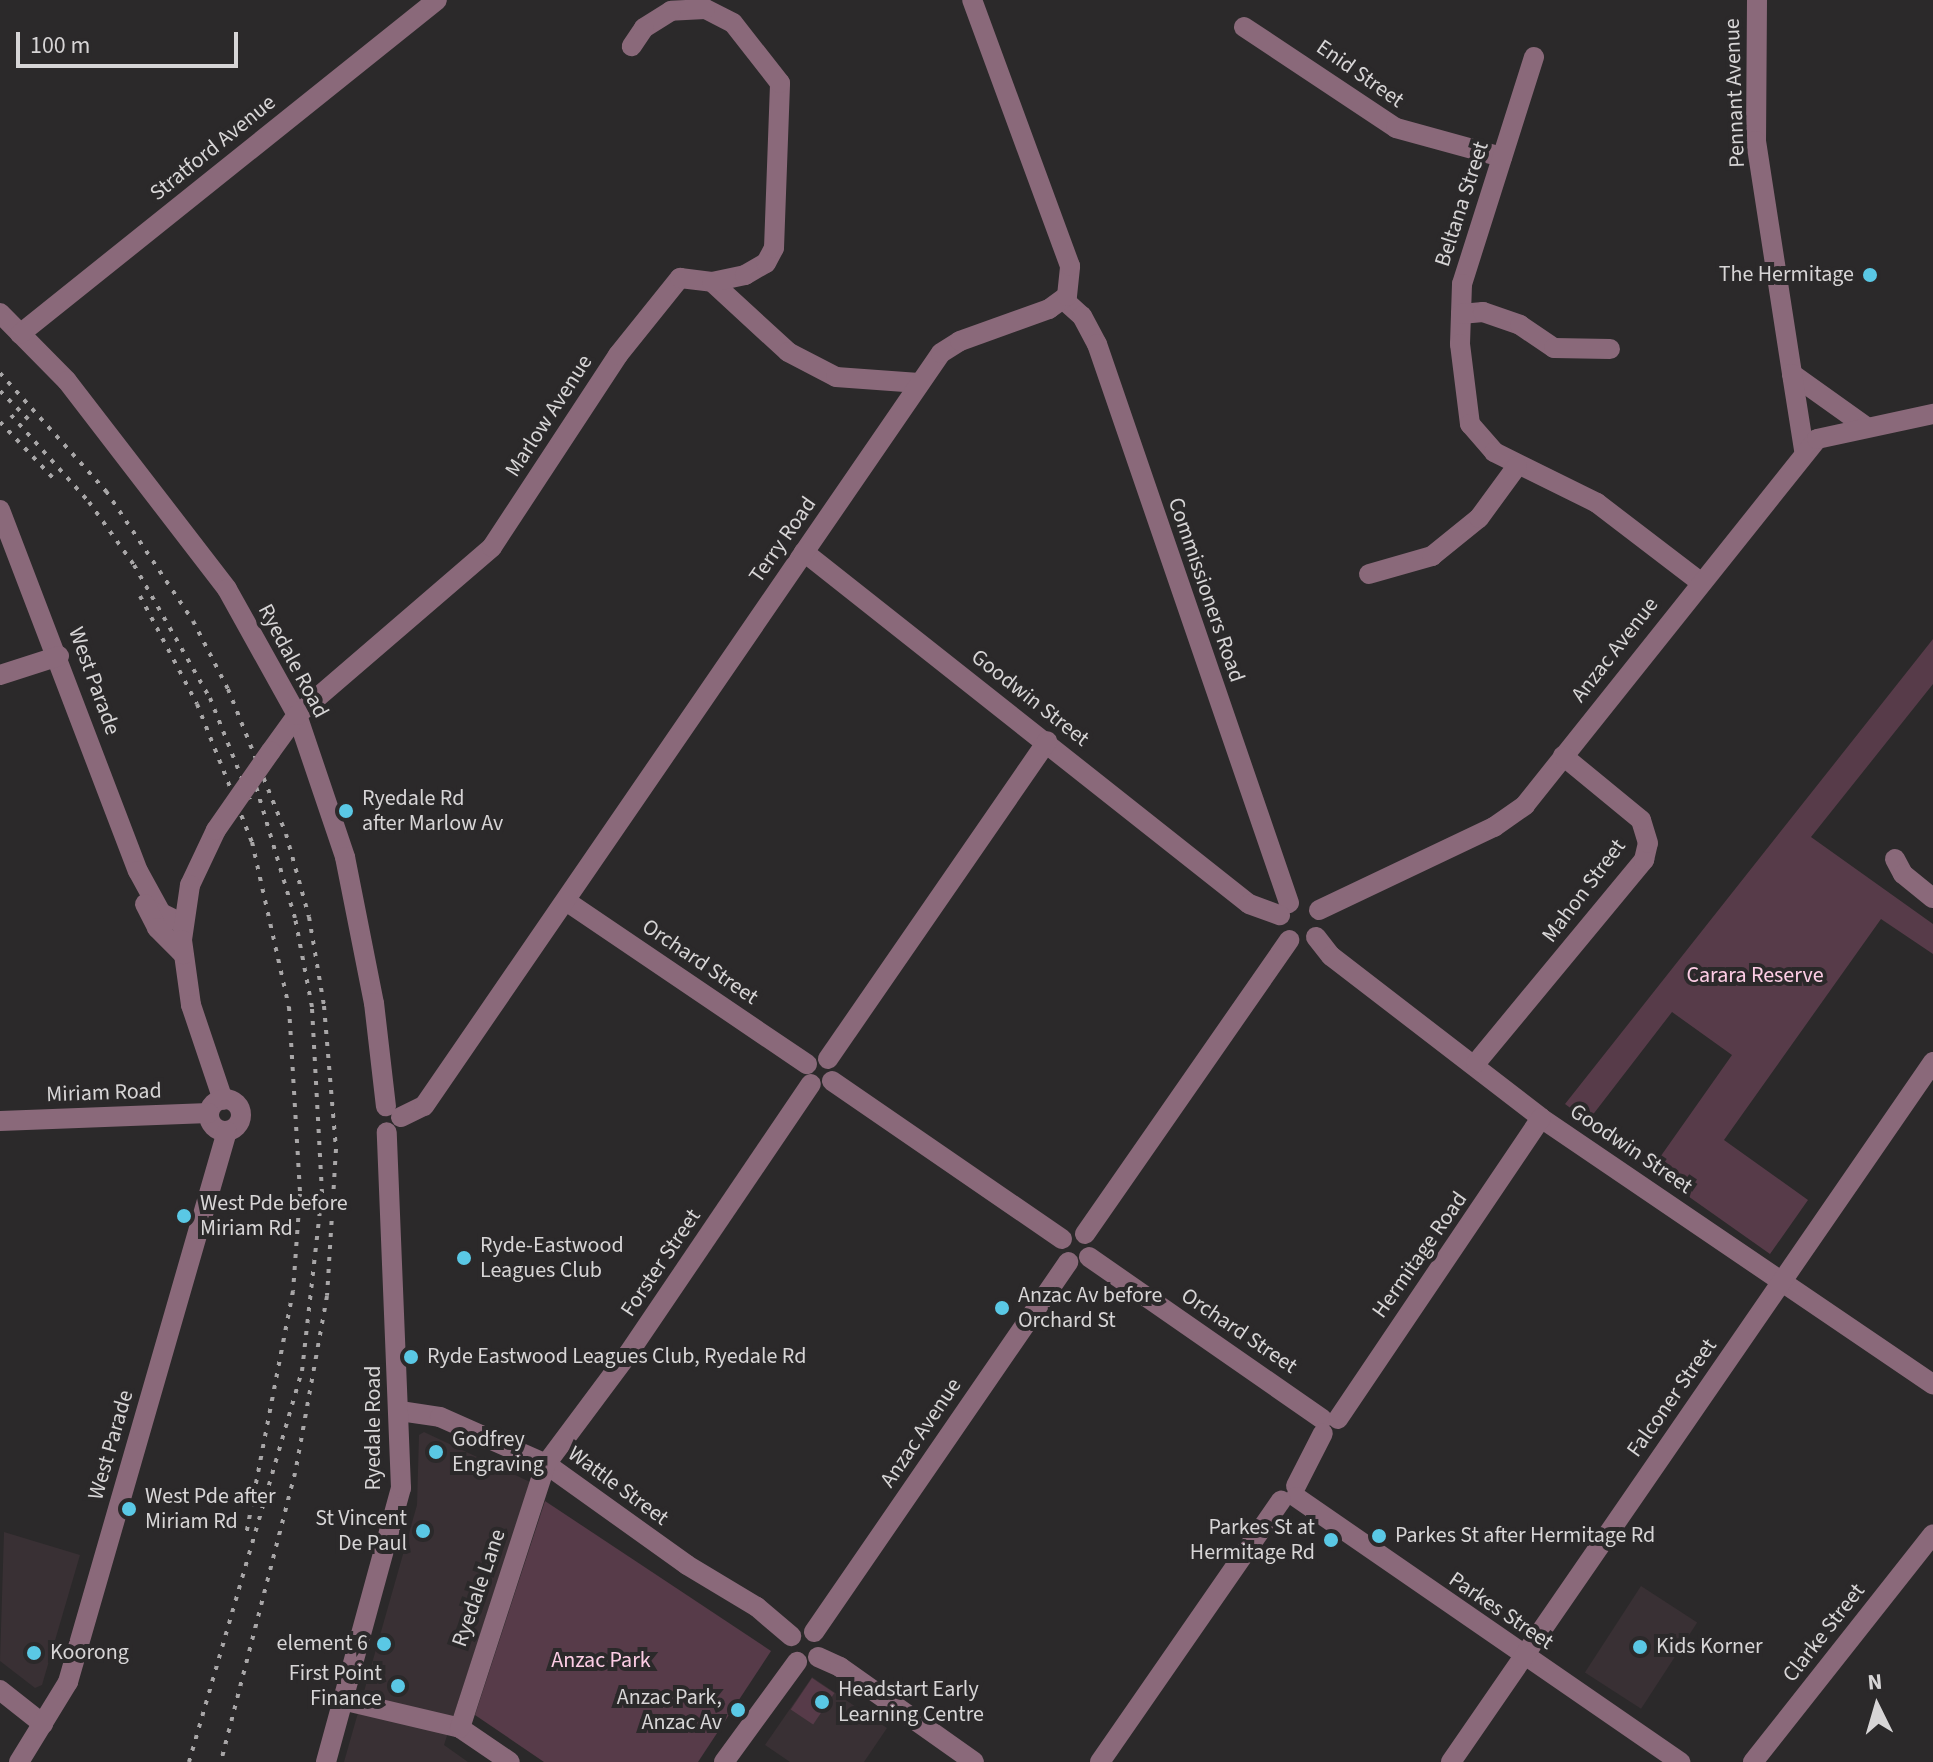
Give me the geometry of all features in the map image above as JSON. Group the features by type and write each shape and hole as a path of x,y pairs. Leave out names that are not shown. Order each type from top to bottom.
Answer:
{"street":[{"name":"Stratford Avenue","path":"20,334 437,0"},
{"path":"972,0 1070,266 1064,300"},
{"name":"Pennant Avenue","path":"1757,0 1756,141 1804,450"},
{"name":"Marlow Avenue","path":"183,939 194,872 216,830 297,715 492,547 662,297 680,278 712,282 745,275 766,263 774,248 780,83 733,23 705,9 671,11 644,28 632,46"},
{"name":"Enid Street","path":"1244,27 1396,128 1502,157"},
{"name":"Beltana Street","path":"1534,57 1462,284 1461,314 1470,424 1494,452 1597,503 1699,581"},
{"path":"712,282 788,352 836,377 919,383"},
{"name":"Terry Road","path":"391,1119 424,1106 941,353 960,341 1064,300"},
{"name":"Commissioners Road","path":"1064,300 1082,316 1097,344 1277,872 1285,909"},
{"path":"1461,314 1483,312 1520,325 1554,348 1610,349"},
{"name":"Ryedale Road","path":"0,313 67,381 227,589 297,715 314,759 356,909 391,1119 400,1411 399,1499 326,1762"},
{"path":"1792,374 1865,426"},
{"name":"Anzac Avenue","path":"1319,910 1511,818 1804,450 1829,432 1933,414"},
{"path":"1369,574 1432,556 1479,518 1517,466"},
{"name":"West Parade","path":"0,510 59,656 138,871 149,915 183,939"},
{"name":"Goodwin Street","path":"804,552 1047,741 1249,904 1285,909"},
{"path":"0,675 59,656"},
{"path":"828,1059 1047,741"},
{"path":"271,751 314,759"},
{"name":"Mahon Street","path":"1476,1063 1644,860 1648,843 1641,820 1563,756"},
{"path":"1895,859 1903,874 1933,898"},
{"name":"West Parade","path":"138,871 161,913 183,939"},
{"name":"Goodwin Street","path":"1226,883 1260,899 1274,889 1277,872"},
{"name":"Orchard Street","path":"566,901 809,1074"},
{"path":"1305,901 1319,910 1322,924 1316,937 1308,942 1289,940 1280,929 1285,909 1305,901"},
{"name":"Goodwin Street","path":"1316,937 1331,956 1476,1063 1541,1118 1933,1384"},
{"path":"183,939 191,1005 216,1106"},
{"path":"1085,1234 1289,940"},
{"path":"817,1057 828,1059 835,1070 832,1081 821,1087 809,1074 817,1057"},
{"name":"Falconer Street","path":"1451,1762 1933,1062"},
{"name":"Forster Street","path":"546,1464 628,1354 809,1074"},
{"path":"832,1081 1062,1239"},
{"name":"West Parade","path":"19,1762 68,1682 227,1131 214,1127 216,1106"},
{"name":"Miriam Road","path":"0,1121 216,1106"},
{"name":"Hermitage Road","path":"1100,1762 1291,1495 1327,1424 1541,1118"},
{"path":"1070,1232 1085,1234 1092,1243 1079,1260 1061,1254 1062,1239 1070,1232"},
{"name":"Anzac Avenue","path":"814,1632 1079,1260"},
{"name":"Orchard Street","path":"1079,1260 1327,1424"},
{"name":"Wattle Street","path":"400,1411 440,1417 546,1464 687,1565 757,1607 791,1636"},
{"name":"Ryedale Lane","path":"460,1728 546,1464"},
{"name":"Parkes Street","path":"1291,1495 1680,1762"},
{"name":"Clarke Street","path":"1753,1762 1933,1534"},
{"path":"797,1662 787,1648 791,1636 802,1629 814,1632 821,1641 818,1657"},
{"path":"724,1762 797,1662 818,1657 840,1667 974,1762"},
{"path":"0,1690 43,1724"},
{"path":"342,1700 460,1728 510,1762"}],"shaded area":[{"path":"424,1432 530,1482 444,1745 468,1762 344,1762 417,1505 419,1435"},
{"path":"4,1532 80,1555 42,1685 35,1688 0,1661"},
{"name":"Kids Korner","path":"1641,1586 1697,1622 1641,1709 1585,1672"},
{"name":"Headstart Early Learning Centre","path":"812,1677 887,1728 864,1762 790,1762 765,1745"}],"green space":[{"name":"Carara Reserve","path":"1933,639 1933,684 1811,837 1933,924 1933,954 1881,919 1724,1140 1808,1200 1770,1254 1651,1170 1732,1055 1672,1012 1588,1121 1565,1104"},
{"name":"Anzac Park","path":"545,1501 771,1651 698,1762 544,1762 475,1715"},
{"path":"812,1678 834,1693 813,1725 791,1710"}],"railway":[{"path":"0,373 106,491 193,621 228,689 286,834 309,917 324,1006 336,1149 327,1296 295,1473 221,1762"},
{"path":"0,391 28,419"},
{"path":"11,415 89,502 134,565 210,698 250,799"},
{"path":"0,422 55,480"},
{"path":"140,596 197,704 252,842 289,1007 300,1194 293,1291 246,1534"},
{"path":"189,1762 302,1371 322,1193 312,1007 295,918 255,783"}],"place":[{"name":"The Hermitage","path":"1870,275"},
{"name":"Ryedale Rd after Marlow Av","path":"346,811"},
{"name":"West Pde before Miriam Rd","path":"184,1216"},
{"name":"Ryde-Eastwood Leagues Club","path":"464,1258"},
{"name":"Anzac Av before Orchard St","path":"1002,1308"},
{"name":"Ryde Eastwood Leagues Club, Ryedale Rd","path":"411,1357"},
{"name":"Godfrey Engraving","path":"436,1452"},
{"name":"West Pde after Miriam Rd","path":"129,1509"},
{"name":"St Vincent De Paul","path":"423,1531"},
{"name":"Parkes St after Hermitage Rd","path":"1379,1536"},
{"name":"Parkes St at Hermitage Rd","path":"1331,1540"},
{"name":"element 6","path":"384,1644"},
{"name":"Kids Korner","path":"1640,1647"},
{"name":"Koorong","path":"34,1653"},
{"name":"First Point Finance","path":"398,1686"},
{"name":"Headstart Early Learning Centre","path":"822,1702"},
{"name":"Anzac Park, Anzac Av","path":"738,1710"}]}
